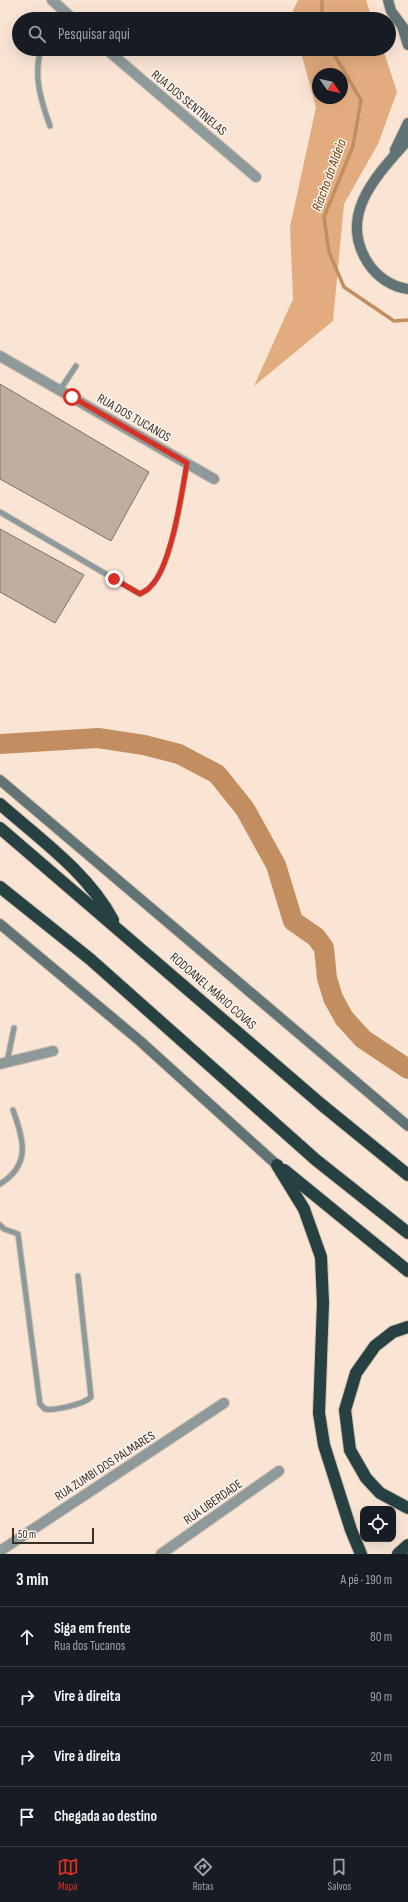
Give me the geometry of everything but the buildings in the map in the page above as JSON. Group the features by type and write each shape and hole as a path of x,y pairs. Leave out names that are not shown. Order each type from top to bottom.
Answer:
{"highway":[{"path":"0,804 76,870 102,900 117,927"},
{"name":"RODOANEL MÁRIO COVAS","path":"0,828 117,927 322,1105 408,1175"},
{"path":"0,887 90,959 316,1160 408,1233"},
{"path":"277,1165 408,1271"},
{"path":"277,1165 304,1209 321,1257 323,1302 319,1413 324,1445 350,1530 361,1554"},
{"path":"408,1327 393,1332 374,1346 356,1373 345,1410 350,1450 366,1478 380,1493 408,1508"},
{"path":"398,1554 408,1545"}],"main road":[{"path":"388,0 392,12"},
{"path":"396,18 406,32 408,45"},
{"path":"388,163 408,123"},
{"path":"408,140 373,181 363,198 356,218 357,235 363,256 372,268 387,282 400,288 408,289"},
{"path":"0,780 408,1126"},
{"path":"0,924 140,1041 277,1165"}],"street":[{"path":"52,0 62,12"},
{"name":"RUA DOS SENTINELAS","path":"114,56 256,177"},
{"name":"RUA DOS TUCANOS","path":"0,356 214,479"},
{"path":"3,1064 53,1051"},
{"name":"RUA ZUMBI DOS PALMARES","path":"0,1551 224,1403"},
{"name":"RUA LIBERDADE","path":"161,1554 279,1471"}],"lane":[{"path":"40,56 37,75 39,93 50,126"},
{"path":"60,390 76,366"},
{"path":"0,512 140,594 151,587 161,570 171,544 179,511 187,463"},
{"path":"3,1064 14,1028"},
{"path":"0,1184 20,1167 23,1156 21,1135 13,1110"},
{"path":"0,1225 4,1229 18,1234 40,1404 45,1409 87,1401 91,1397 78,1276"}],"shaded area":[{"path":"298,0 366,0 370,12 292,12"},
{"path":"302,56 385,56 397,92 378,144 344,204 333,321 254,386 293,299 290,227 316,107 315,104 348,104 348,68 312,68 312,93"}],"waterway":[{"name":"Riacho da Aldeia","path":"322,0 322,12"},
{"name":"Riacho da Aldeia","path":"335,56 361,100 353,146 324,217 329,252 344,287 394,321 408,320"},
{"path":"0,744 98,738 144,745 179,754 217,774 245,809 276,865 293,921 316,937 324,948 327,978 333,998 344,1018 363,1039 408,1069"}],"route":[{"path":"72,397 187,463 179,511 171,544 161,570 151,587 140,594 114,579"}]}
